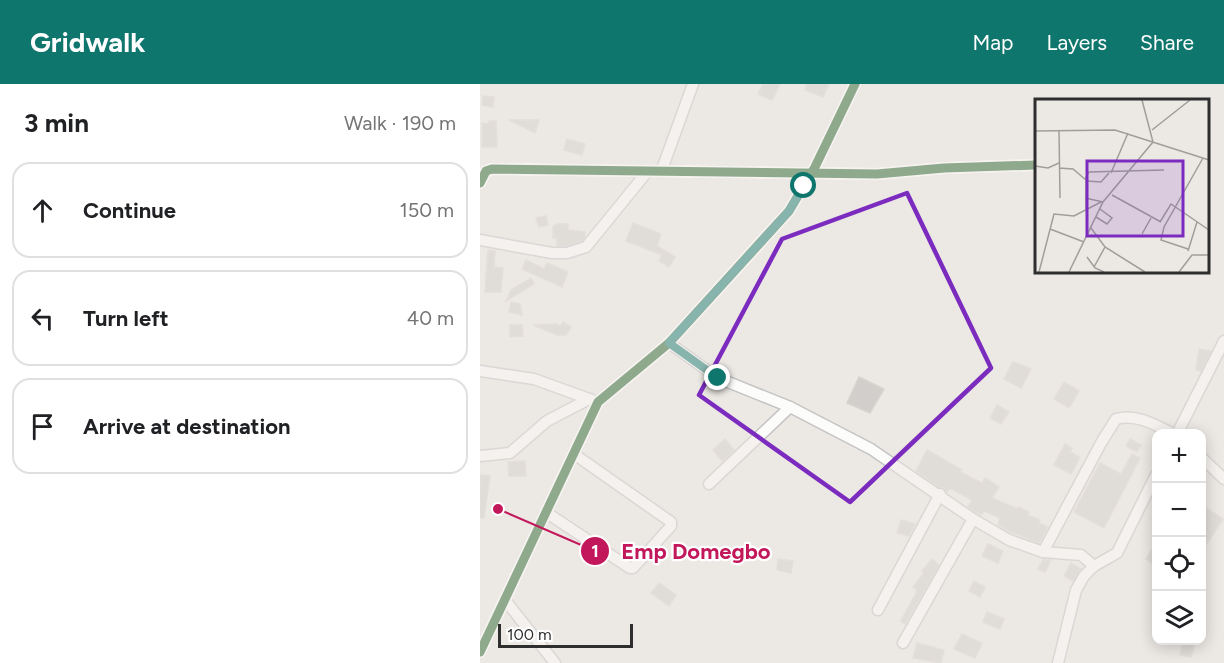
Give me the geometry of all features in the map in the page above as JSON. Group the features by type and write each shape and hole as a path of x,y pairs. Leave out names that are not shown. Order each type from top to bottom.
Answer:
{"street":[{"path":"660,172 693,84"},
{"path":"480,456 510,453 547,421 594,401 669,343 789,211 812,174 855,84"},
{"path":"480,183 486,171 492,169 877,174 944,168 1035,165"},
{"path":"480,240 552,253 567,253 586,247 647,172"},
{"path":"1178,429 1224,341"},
{"path":"669,343 718,378 790,407 871,449 940,494 973,519 1009,540 1043,552 1081,555 1094,566"},
{"path":"480,371 534,379 594,401"},
{"path":"480,652 574,454 594,401"},
{"path":"709,484 790,407"},
{"path":"1043,552 1116,419 1131,417 1165,429"},
{"path":"547,513 630,568 633,568 671,526 671,522 574,454"},
{"path":"1206,462 1224,479"},
{"path":"1058,663 1076,590 1084,576 1094,566 1117,553 1152,483"},
{"path":"878,610 940,494"},
{"path":"903,643 973,519"},
{"path":"505,600 555,663"}],"highlighted area":[{"path":"907,193 991,368 850,502 699,395 782,239"}],"building":[{"path":"763,84 780,84 772,100 758,94"},
{"path":"807,84 829,84 823,97 805,90"},
{"path":"483,96 494,97 493,107 482,105"},
{"path":"509,120 539,120 535,133"},
{"path":"489,121 496,121 497,147 482,147 482,123 489,124"},
{"path":"567,139 585,144 582,155 564,150"},
{"path":"546,216 548,225 539,227 536,218"},
{"path":"633,223 661,234 657,246 675,257 669,267 659,261 662,255 626,241"},
{"path":"568,224 568,230 585,232 585,237 582,241 557,246 557,238 553,238 553,226"},
{"path":"488,250 495,251 494,267 503,268 501,292 485,292"},
{"path":"526,260 544,269 547,263 568,272 562,287 522,269"},
{"path":"531,278 534,284 506,301 511,290"},
{"path":"511,302 520,304 522,315 509,312"},
{"path":"563,322 571,327 566,335 557,335 533,325 556,324 560,326"},
{"path":"510,325 522,325 523,336 510,337"},
{"path":"1199,349 1211,351 1201,371 1196,370"},
{"path":"1013,362 1031,369 1021,388 1004,379"},
{"path":"859,377 884,389 870,413 847,403"},
{"path":"1064,382 1079,391 1069,408 1054,399"},
{"path":"997,405 1009,412 1001,424 990,418"},
{"path":"725,439 734,450 722,461 713,450"},
{"path":"1130,439 1141,445 1137,452 1126,446"},
{"path":"1065,444 1072,448 1070,452 1080,457 1071,474 1054,465"},
{"path":"927,450 962,470 960,472 982,483 985,478 999,487 992,498 1018,509 1019,507 1029,512 1028,515 1040,520 1039,523 1048,527 1039,543 998,525 1000,518 984,511 981,515 968,507 972,500 950,488 947,492 916,471"},
{"path":"1132,454 1140,458 1104,528 1074,512 1100,463 1121,474"},
{"path":"525,461 526,476 509,476 508,462"},
{"path":"480,475 490,476 484,518 480,518"},
{"path":"1206,508 1223,519 1206,543"},
{"path":"901,520 915,524 909,536 897,533"},
{"path":"988,544 1003,551 998,563 982,556"},
{"path":"1152,549 1152,563 1146,559"},
{"path":"778,559 793,561 791,573 777,570"},
{"path":"932,559 939,565 905,624 901,621 917,591 913,587"},
{"path":"1043,560 1051,560 1045,572 1038,569"},
{"path":"1071,563 1081,569 1073,581 1064,576"},
{"path":"974,581 985,587 980,597 969,591"},
{"path":"659,583 676,595 669,606 651,593"},
{"path":"987,612 1004,619 1000,629 983,622"},
{"path":"962,634 982,643 975,658 954,649"},
{"path":"917,643 944,650 941,663 913,658"},
{"path":"1182,645 1194,646 1191,657 1180,655"}],"cycle path":[{"path":"480,652 598,402 669,343 789,211 815,167 855,84"},
{"path":"480,183 486,171 492,169 877,174 944,168 1035,165"}],"place":[{"name":"Emp Domegbo","path":"498,509"}],"route":[{"path":"718,378 669,343 789,211 804,186"}]}
